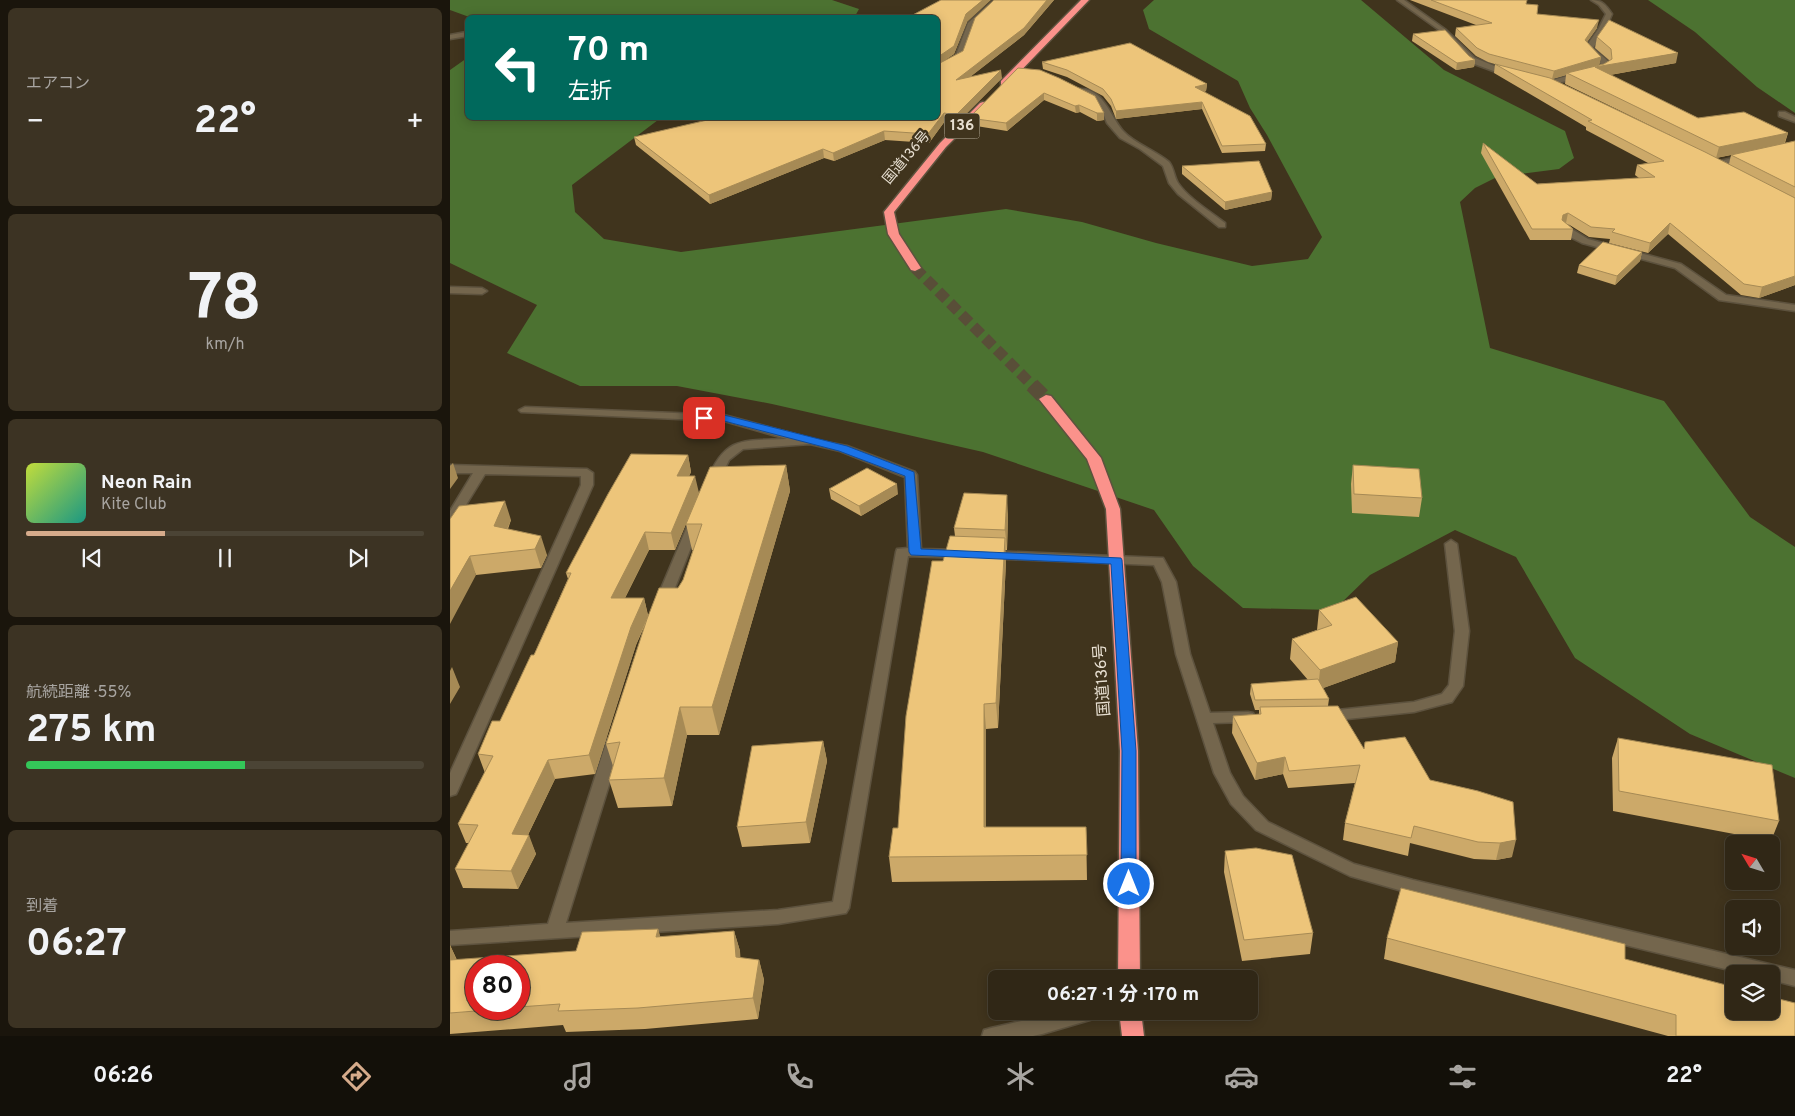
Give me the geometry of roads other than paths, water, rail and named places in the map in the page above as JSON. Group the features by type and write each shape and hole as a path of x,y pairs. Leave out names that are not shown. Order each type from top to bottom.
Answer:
{"highway":[{"name":"国道136号","path":"915,268 895,238 889,222 889,212 943,145 993,94 1020,71 1085,0"},
{"name":"国道136号","path":"1046,399 1094,458 1113,509 1129,751 1129,970"},
{"path":"1131,1020 1133,1036"}],"street":[{"path":"940,68 958,56 971,23 994,5 997,0"},
{"path":"1400,0 1444,31 1472,60 1484,66 1518,76"},
{"path":"1541,82 1552,83 1605,68 1605,63 1588,48 1604,28 1609,14 1601,4 1594,0"},
{"path":"450,37 465,34"},
{"path":"940,64 946,64"},
{"path":"1552,83 1568,91"},
{"path":"1078,88 1099,100 1105,107 1111,123 1123,136 1143,146 1167,165 1173,183 1181,192 1222,225"},
{"path":"1782,114 1795,120"},
{"path":"1715,163 1753,156"},
{"path":"1706,158 1731,171"},
{"path":"1565,228 1573,235 1585,241 1678,266 1722,298 1795,308"},
{"path":"450,290 482,291"},
{"path":"525,410 724,418 843,448 911,475 915,552"},
{"path":"708,493 722,457 736,447 746,444 810,441"},
{"path":"450,469 587,473 587,485 450,790"},
{"path":"450,521 482,470"},
{"path":"656,619 700,511"},
{"path":"1318,716 1337,716 1414,707 1447,698 1456,686 1462,631 1451,544"},
{"path":"450,938 778,917 840,908 902,552 915,552 1158,561 1170,582 1183,654 1222,773 1237,800 1262,826 1350,869 1413,887 1795,978"},
{"path":"1203,718 1260,717"},
{"path":"555,931 618,732"},
{"path":"991,1036 1063,1020"}],"tunnel":[{"path":"915,268 1046,399"}]}
